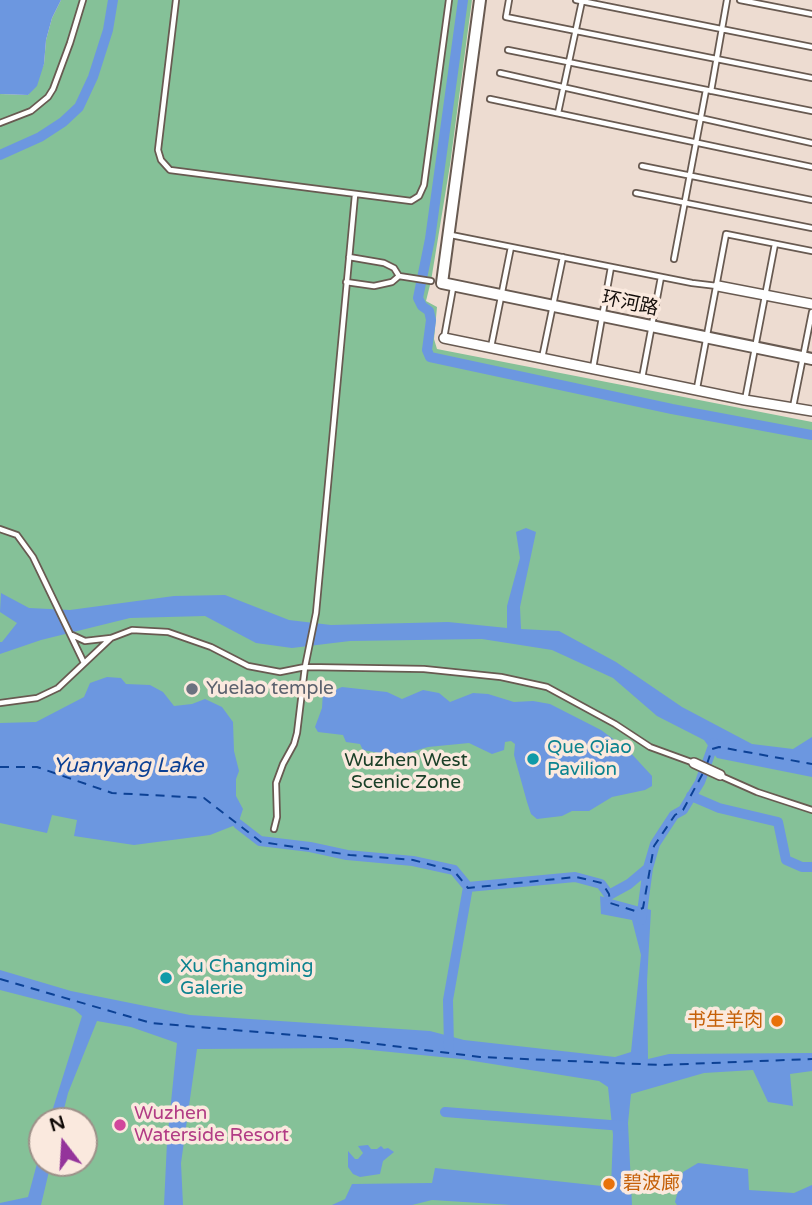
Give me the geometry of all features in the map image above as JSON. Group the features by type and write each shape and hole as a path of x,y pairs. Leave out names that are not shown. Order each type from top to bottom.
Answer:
{"street":[{"path":"442,283 480,0"},
{"name":"环河路","path":"442,283 808,358"},
{"path":"718,286 812,304"},
{"path":"444,338 745,400 812,411"},
{"path":"694,763 720,775"}],"lane":[{"path":"0,123 31,111 48,97 70,43 83,0"},
{"path":"176,0 158,150 161,160 170,170 411,201 419,196 424,185 449,0"},
{"path":"509,0 506,17 812,78"},
{"path":"558,113 570,63 580,0 812,47"},
{"path":"674,258 700,118 716,59 727,0"},
{"path":"740,0 812,14"},
{"path":"508,50 812,111"},
{"path":"500,73 812,143"},
{"path":"490,99 812,167"},
{"path":"642,166 812,200"},
{"path":"636,192 812,228"},
{"path":"274,829 277,817 276,783 294,744 299,723 305,667 316,614 355,195"},
{"path":"448,234 718,286"},
{"path":"697,390 726,234 812,251"},
{"path":"745,400 775,244"},
{"path":"491,348 511,247"},
{"path":"349,257 384,263 394,268 399,276 442,283 444,338"},
{"path":"542,359 563,257"},
{"path":"593,369 611,267"},
{"path":"346,282 374,286 392,282 399,276"},
{"path":"642,379 661,277"},
{"path":"793,408 808,358 812,312"},
{"path":"0,529 17,535 24,544 84,663"},
{"path":"72,635 85,641 111,638 132,630 168,632 248,666 280,672 305,667 424,669 501,677 547,687 615,724 650,747 694,763"},
{"path":"0,703 37,698 58,688 111,638"},
{"path":"720,775 757,792 812,810"}],"green space":[{"name":"Wuzhen West Scenic Zone","path":"61,0 472,0 450,165 426,301 437,307 434,339 437,349 812,422 812,1205 0,1205 0,94 28,95 44,64 46,40 52,18"}],"water":[{"path":"0,0 61,0 52,18 37,86 28,95 0,94"},
{"path":"526,528 536,532 520,607 521,629 559,631 616,662 682,707 752,744 793,749 812,737 812,777 717,758 704,740 657,716 613,678 552,650 482,639 350,641 292,648 256,643 205,616 130,618 41,640 0,654 0,642 17,623 0,612 1,593 29,608 70,610 174,596 225,595 289,620 331,625 448,622 507,628 507,606 520,558 516,532"},
{"name":"Yuanyang Lake","path":"107,677 121,678 126,684 150,685 163,692 174,706 205,699 222,707 233,722 234,751 239,771 236,796 243,809 238,824 210,835 134,845 74,836 77,820 52,815 47,833 0,823 0,723 36,722 84,697 90,683"},
{"path":"342,687 387,692 402,699 423,690 439,693 450,702 473,693 488,694 514,702 550,704 601,730 628,750 652,776 652,786 612,797 589,811 572,811 562,816 537,819 531,814 514,755 515,744 511,741 505,742 504,750 492,754 469,743 428,747 404,754 385,754 363,750 360,744 346,742 343,735 318,732 315,727 322,708 323,691"},
{"path":"600,896 651,910 647,982 648,1059 669,1054 812,1053 812,1071 790,1074 793,1106 768,1102 753,1070 704,1073 631,1094 628,1123 632,1205 512,1205 432,1200 412,1205 332,1205 345,1199 352,1184 432,1183 435,1168 611,1187 613,1135 608,1087 599,1081 461,1059 350,1048 197,1049 181,1163 183,1205 164,1205 177,1043 131,1027 97,1021 64,1107 53,1107 82,1016 74,1009 0,990 0,970 71,991 190,1015 430,1031 464,1040 615,1057 631,1052 641,955 632,920 601,914"},
{"path":"368,1145 371,1149 381,1146 394,1152 383,1161 380,1174 360,1177 353,1174 348,1167 348,1151 358,1159 363,1153 358,1146"},
{"path":"698,1163 748,1169 749,1190 794,1193 812,1185 812,1205 677,1205 675,1202 683,1172"},
{"path":"33,1177 48,1177 41,1205 0,1205 0,1203 28,1197"}],"waterway":[{"path":"0,155 40,137 63,122 79,107 93,77 108,30 113,0"},
{"path":"463,0 430,239 418,298 422,306 429,311 431,320 427,350 430,357 672,409 812,435"},
{"path":"468,887 575,877 601,884 609,895 629,884 648,868 655,844 674,815 683,810 700,782 714,743"},
{"path":"691,796 719,808 778,822 786,860 802,867 812,867"},
{"path":"238,824 260,841 347,855 413,861 454,870 468,887 448,1000 449,1048"},
{"path":"641,920 648,868"},
{"path":"445,1112 623,1126"}],"ferry route":[{"path":"707,764 712,749 719,747 812,764"},
{"path":"0,767 37,767 112,793 204,798 261,842 350,855 413,860 454,871 468,888 576,877 602,883 609,894 610,903 635,911 643,908 654,846 675,815 683,810 703,773"},
{"path":"0,979 151,1023 330,1038 480,1057 661,1065 812,1059"}],"place":[{"name":"Yuelao temple","path":"192,689"},
{"name":"Que Qiao Pavilion","path":"533,759"},
{"name":"Xu Changming Galerie","path":"166,978"},
{"name":"书生羊肉","path":"777,1021"},
{"name":"Wuzhen Waterside Resort","path":"120,1125"},
{"name":"碧波廊","path":"609,1184"}]}
